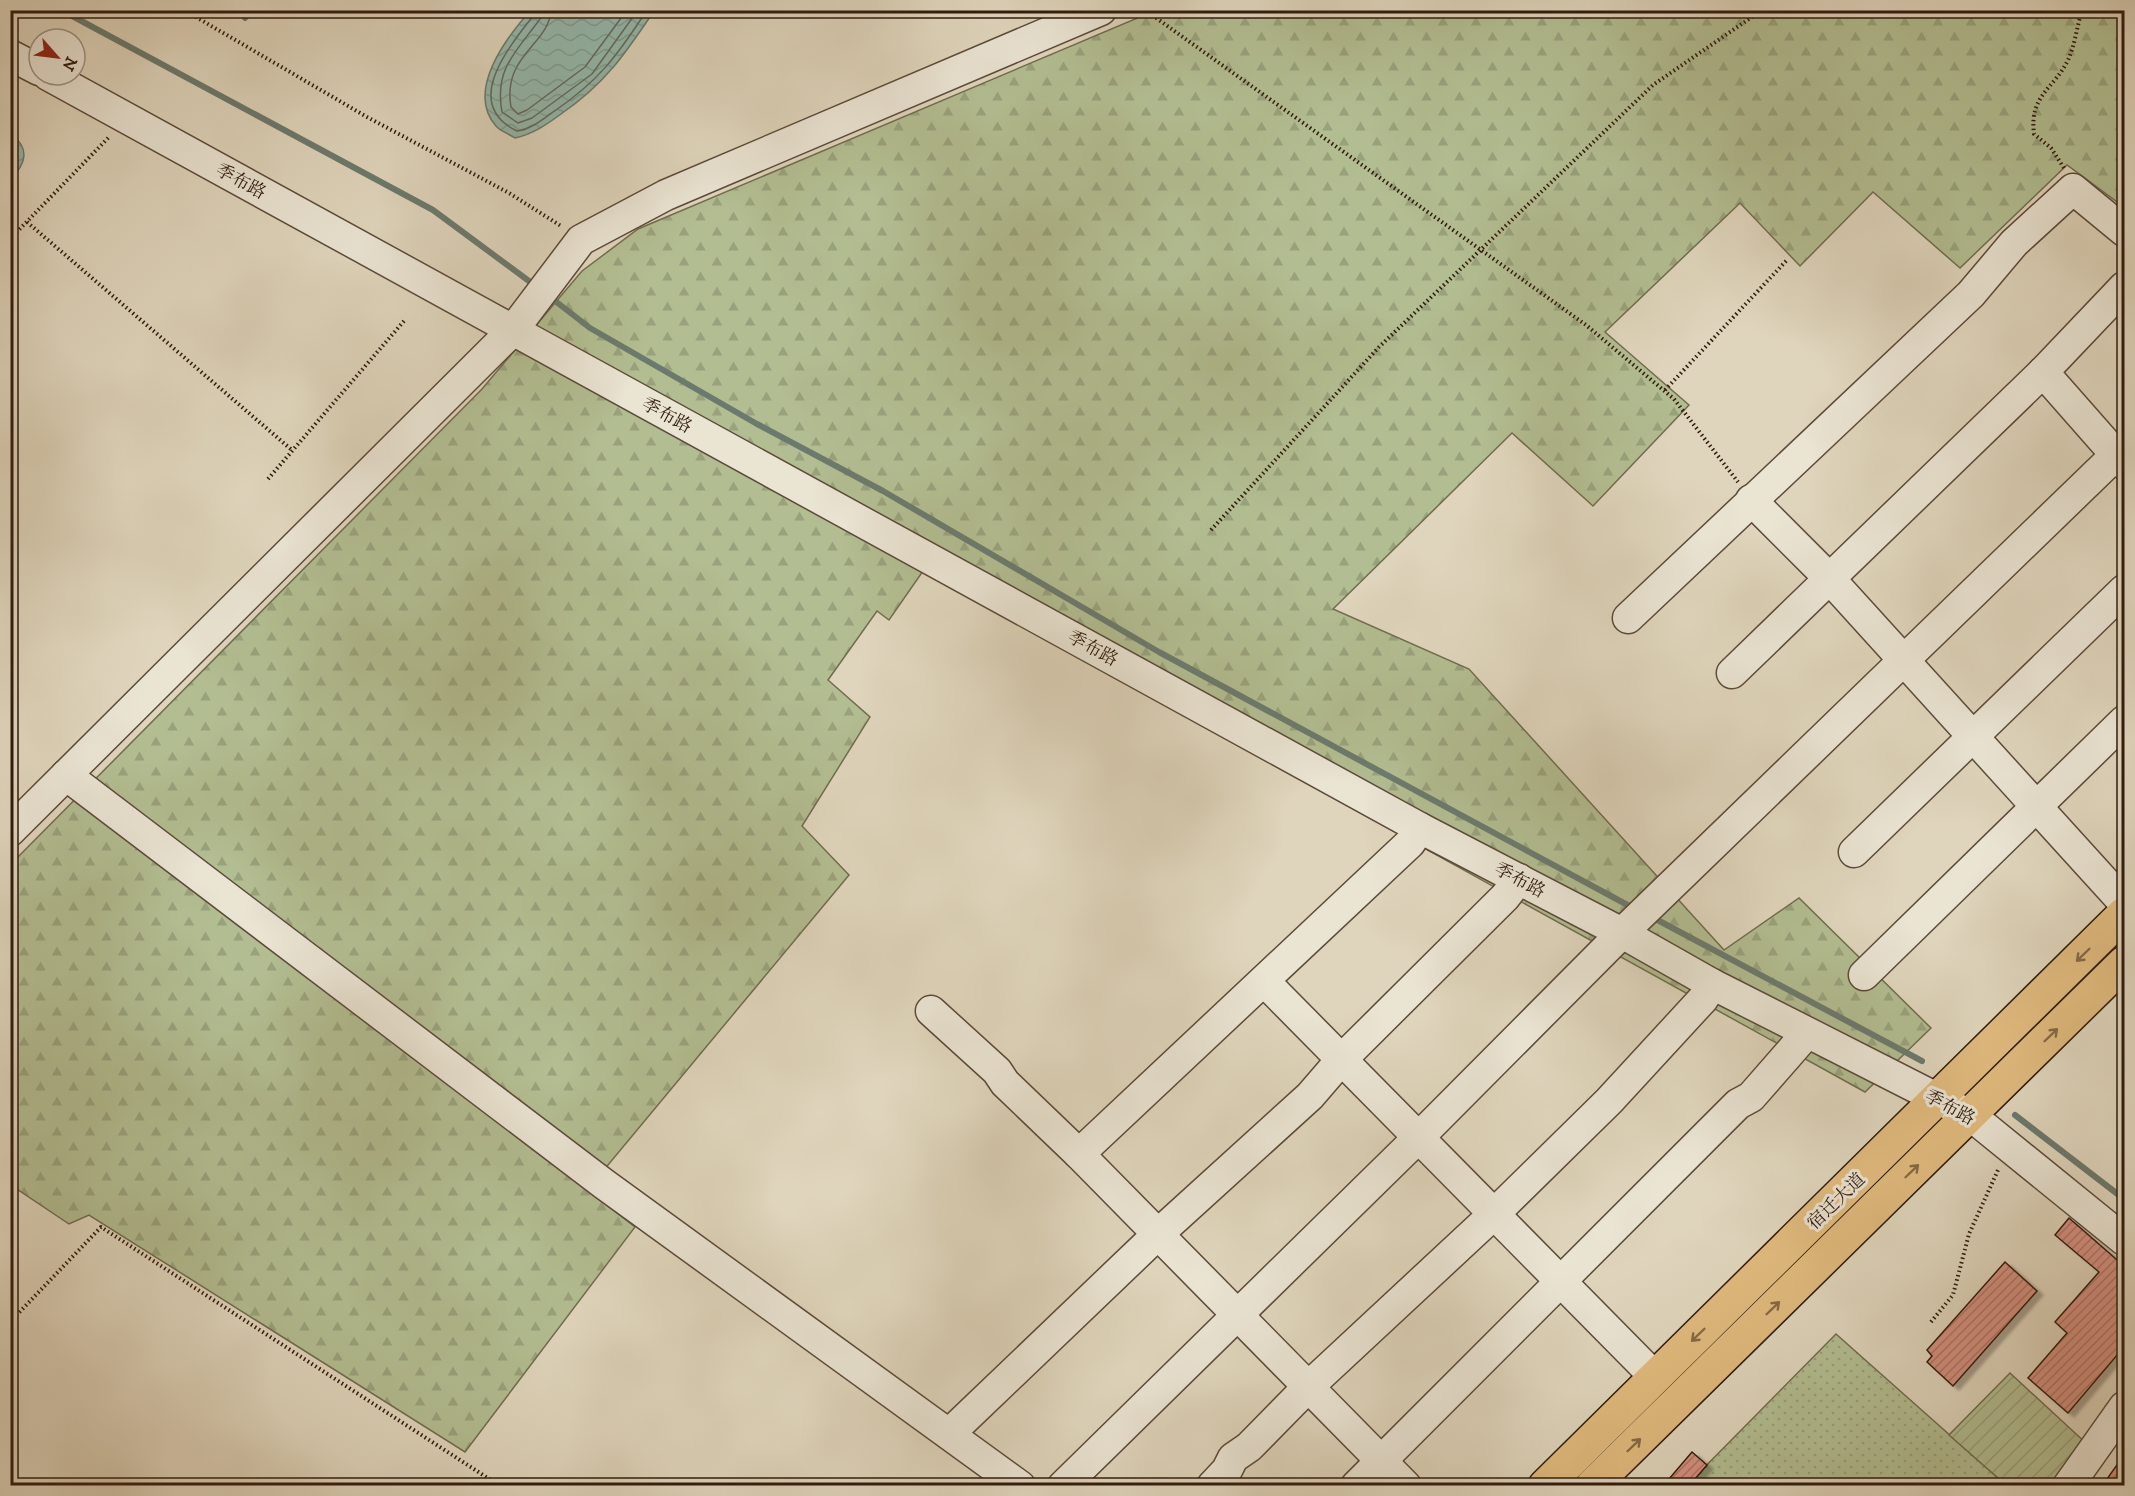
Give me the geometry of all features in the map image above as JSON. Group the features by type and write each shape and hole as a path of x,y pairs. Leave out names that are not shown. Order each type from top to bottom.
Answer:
{"main road":[{"name":"宿迁大道","path":"1545,1485 2124,914"},
{"name":"宿迁大道","path":"1592,1485 2124,963"}],"street":[{"path":"10,831 513,330 582,240 666,195 1101,10"},
{"path":"10,54 27,63"},
{"name":"季布路","path":"70,87 1420,828 1519,879 1636,919 1712,984 1970,1115 2124,1240"},
{"path":"1628,618 1971,294 2014,243 2073,189 2124,231"},
{"path":"1732,673 2043,372 2124,288"},
{"path":"1063,1485 1420,1136 1636,919 2122,455 2043,372"},
{"path":"1751,500 1830,579 2124,903"},
{"path":"1854,852 2124,590"},
{"path":"1864,975 2124,721"},
{"path":"66,776 604,1184 1020,1485"},
{"path":"1079,1154 1410,843 1420,828"},
{"path":"949,1434 1157,1235 1310,1096 1341,1060 1505,897 1519,879"},
{"path":"1264,981 1420,1136 1655,1377"},
{"path":"1212,1485 1233,1458 1249,1447 1307,1388 1494,1214 1609,1101 1703,999 1712,984"},
{"path":"931,1011 998,1071 1005,1083 1079,1154 1307,1388 1406,1485"},
{"path":"1356,1485 1738,1104 1751,1097 1807,1033"},
{"path":"2068,1485 2124,1407"}],"path":[{"path":"184,10 367,117 509,193 582,240"},
{"path":"235,16 240,10"},
{"path":"1145,10 1586,325 1665,390 1751,500"},
{"path":"1211,530 1379,347 1653,85 1762,10"},
{"path":"2073,189 2071,178 2051,148 2034,134 2032,122 2038,102 2068,61 2082,10"},
{"path":"10,239 127,118"},
{"path":"27,222 293,451"},
{"path":"1665,390 1787,260"},
{"path":"268,479 404,321"},
{"path":"1931,1322 1953,1295 1969,1234 1988,1187 2011,1148"},
{"path":"10,1322 100,1227 500,1485"}],"green space":[{"path":"1154,11 2124,11 2124,207 2067,165 1960,268 1873,192 1800,266 1740,203 1605,332 1689,405 1593,506 1512,433 1333,609 1469,669 1724,950 1799,898 1931,1028 1865,1092 923,571 889,620 877,611 828,680 870,717 802,826 849,875 603,1171 585,1188 635,1227 465,1452 89,1215 69,1224 11,1185 10,865 482,389 582,271 638,229"},
{"path":"1836,1334 2006,1485 1686,1486"},
{"path":"2010,1373 2088,1445 2054,1485 2006,1485 1949,1435"}],"water":[{"path":"530,11 654,11 623,55 590,91 545,125 515,138 496,126 488,112 485,97 487,81 493,65 511,35"},
{"path":"10,133 21,144 24,155 20,167 11,179"}],"building":[{"path":"2069,1218 2124,1266 2124,1330 2118,1337 2124,1347 2068,1413 2028,1378 2067,1333 2055,1322 2099,1272 2055,1235"},
{"path":"2005,1262 2037,1291 1953,1386 1927,1362 1932,1356 1927,1350"},
{"path":"1692,1452 1707,1465 1689,1486 1663,1486"},
{"path":"2124,1455 2124,1486 2102,1486"}],"waterway":[{"path":"61,10 433,210 537,287"},
{"path":"245,18 253,10"},
{"path":"550,297 590,328 757,424 883,491 1159,652 1635,909"},
{"path":"1650,916 1922,1061"},
{"path":"2015,1115 2124,1199"}]}
